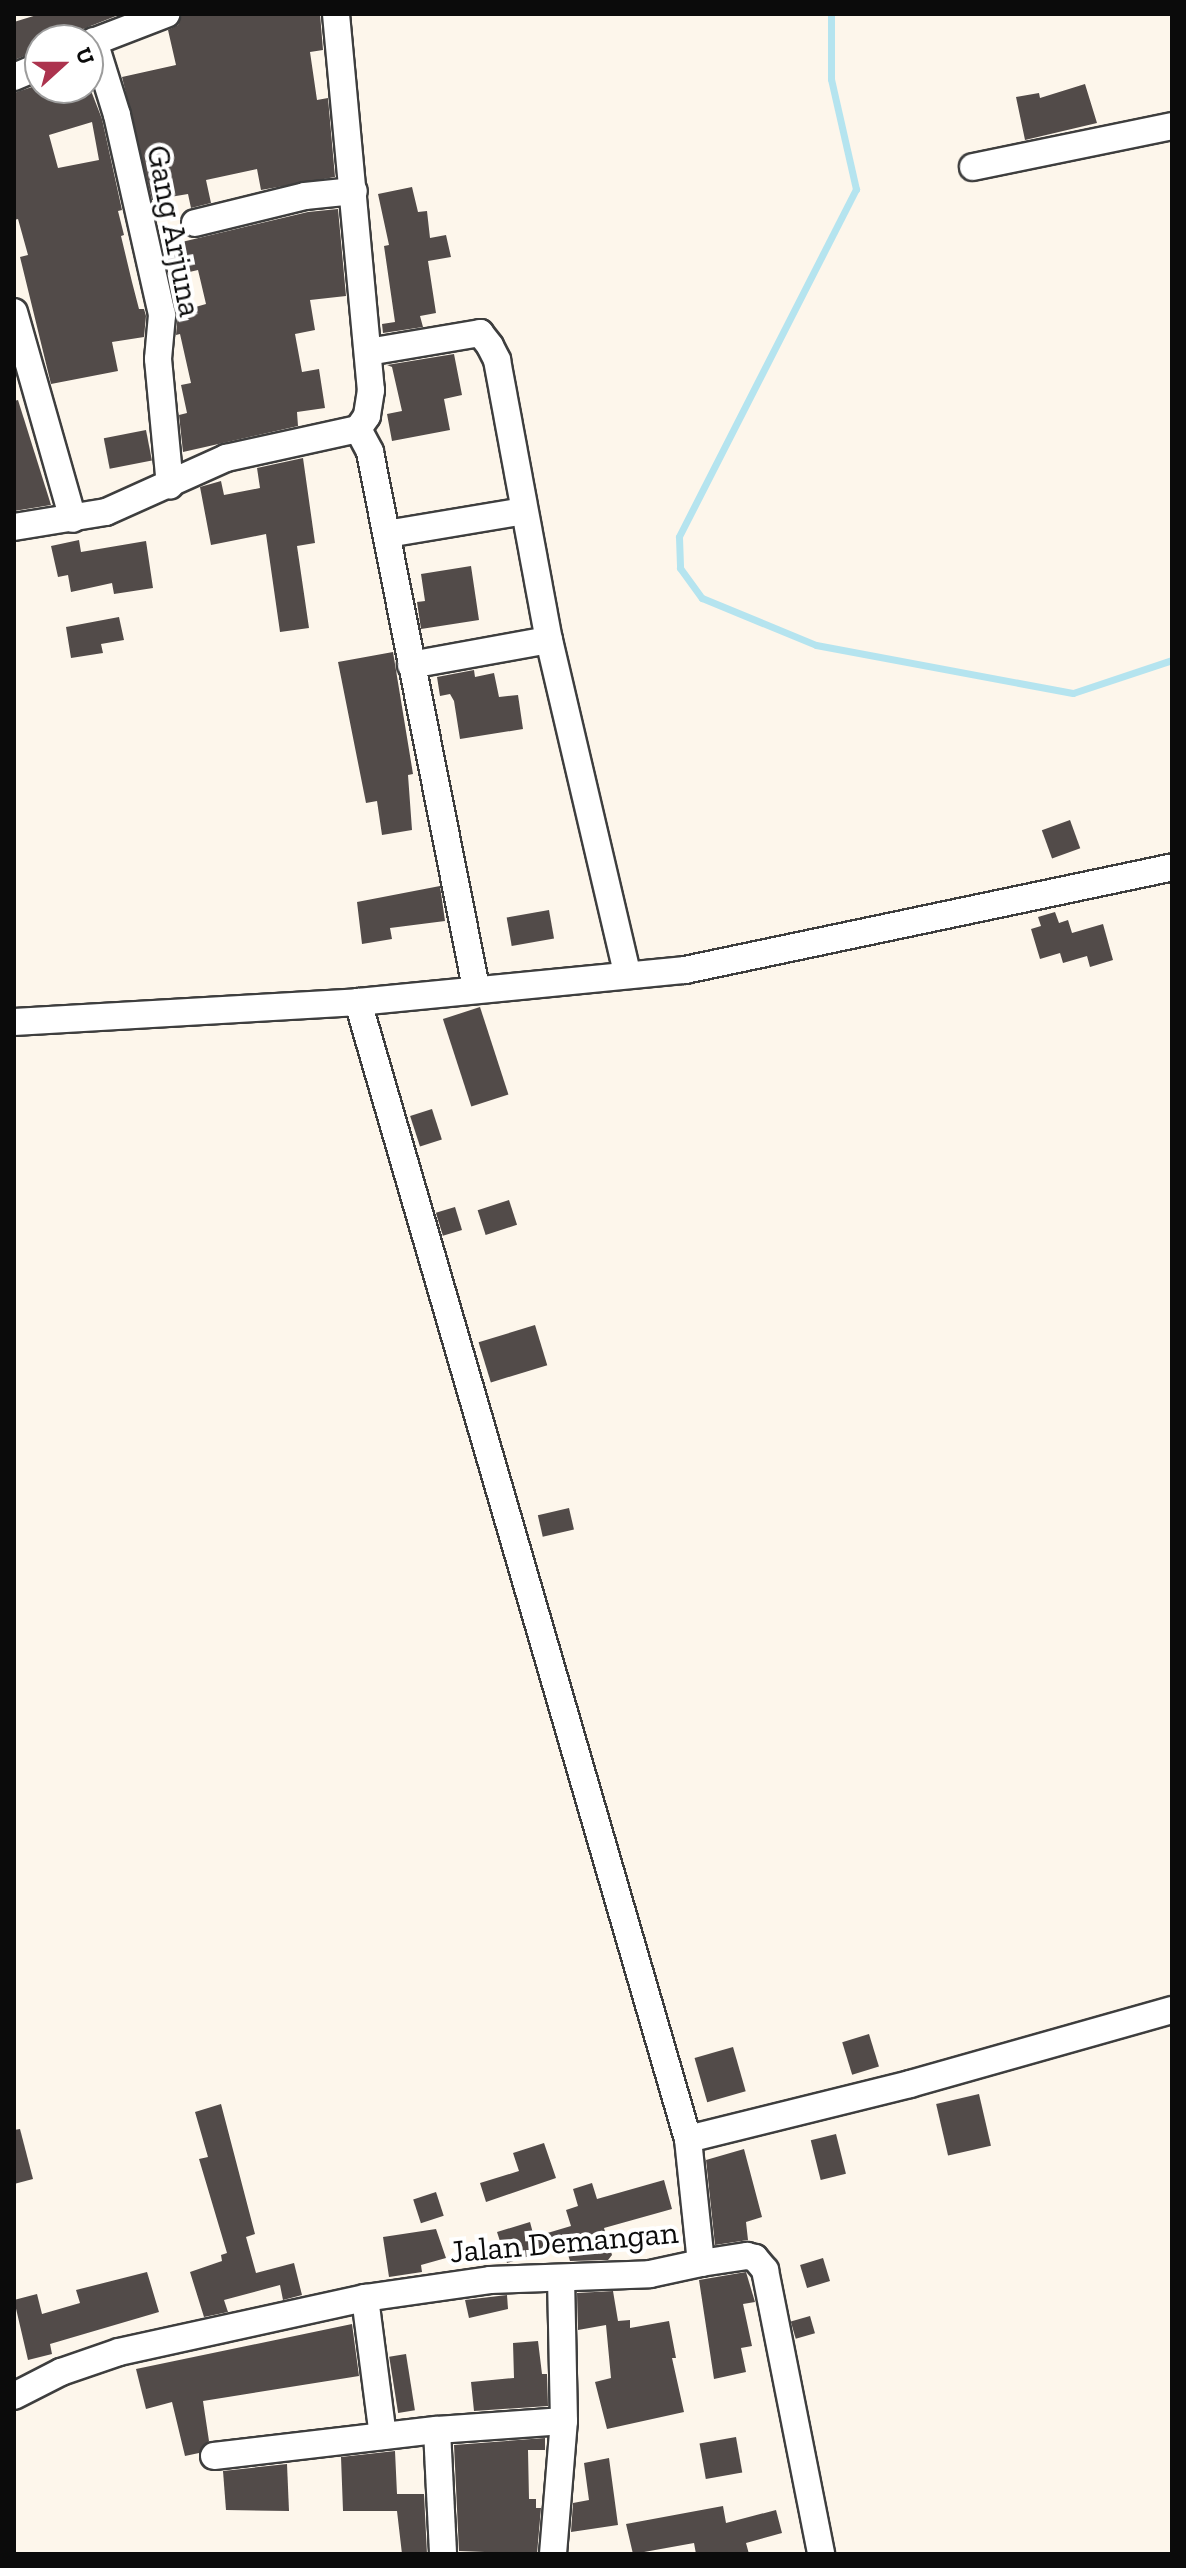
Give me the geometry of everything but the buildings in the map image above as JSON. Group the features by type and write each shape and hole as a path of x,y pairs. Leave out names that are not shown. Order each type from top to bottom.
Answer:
{"street":[{"path":"104,37 166,14"},
{"path":"336,14 368,352 370,403 358,429"},
{"name":"Gang Arjuna","path":"104,78 117,115 162,315 158,359 170,485"},
{"path":"973,167 1172,126"},
{"path":"195,223 305,196 354,191"},
{"path":"15,318 73,519"},
{"path":"368,352 480,333 497,360 549,640 627,973"},
{"path":"14,527 73,519 128,505 226,458 358,429"},
{"path":"358,429 370,452 476,988"},
{"path":"387,534 524,511"},
{"path":"411,665 549,640"},
{"path":"14,1022 358,1002 627,973 685,970 1172,867"},
{"name":"Jalan Demangan","path":"14,2396 61,2372 119,2352 365,2298 490,2280 650,2274 701,2263 688,2139 358,1002"},
{"path":"688,2139 910,2084 1172,2010"},
{"path":"701,2263 747,2256 755,2258 765,2270 821,2554"},
{"path":"553,2554 564,2421 561,2278"},
{"path":"365,2298 383,2436"},
{"path":"214,2456 437,2430 564,2421"},
{"path":"437,2430 443,2554"}],"waterway":[{"path":"831,14 831,79 856,189 679,537 680,568 702,598 816,645 1073,693 1172,660"}]}
